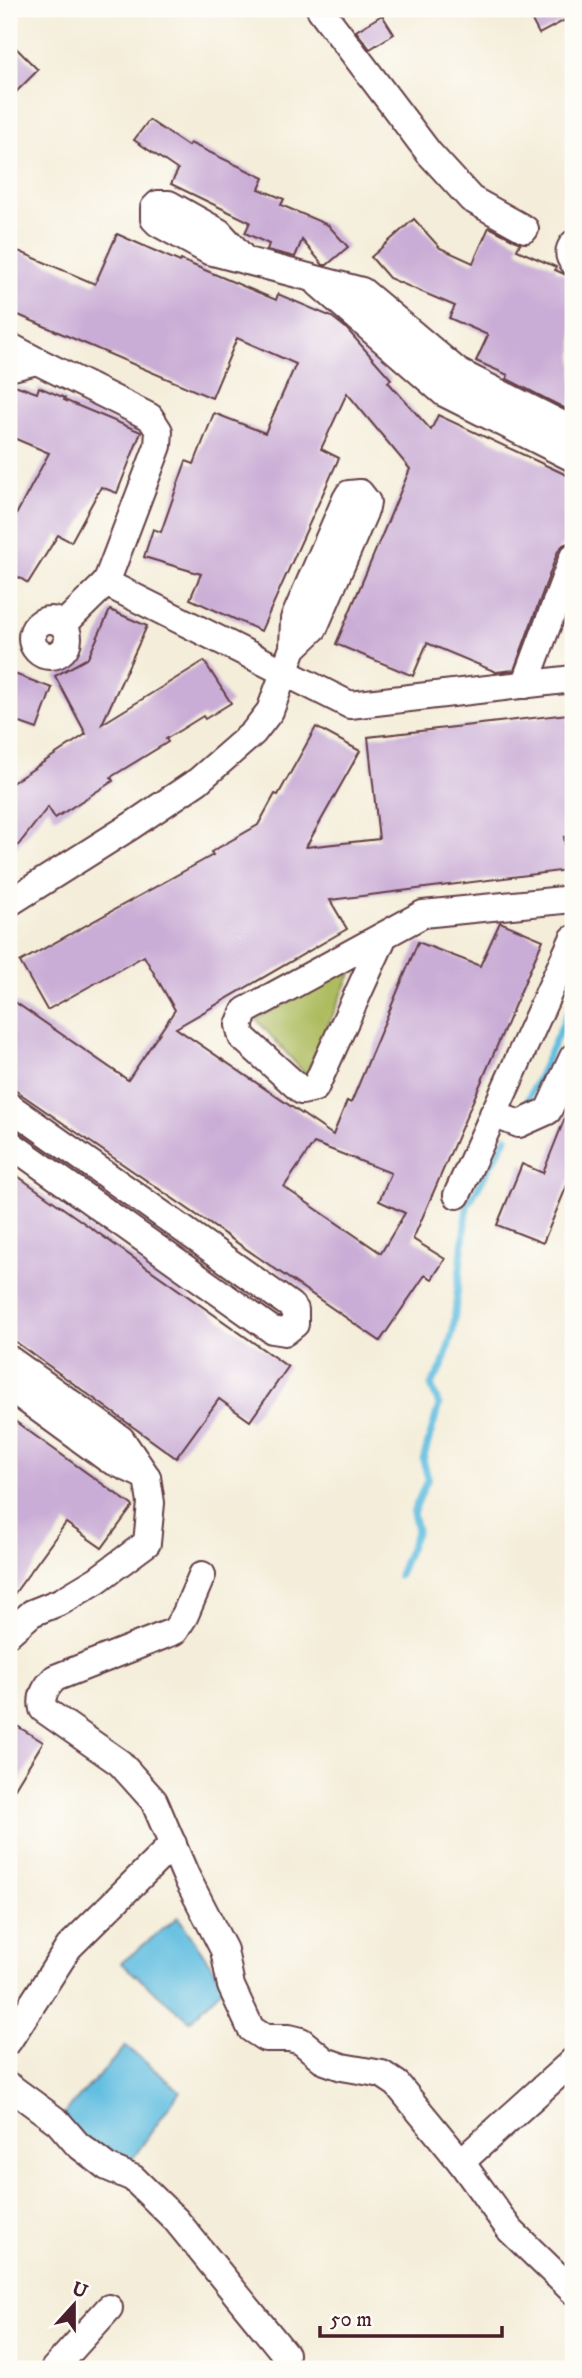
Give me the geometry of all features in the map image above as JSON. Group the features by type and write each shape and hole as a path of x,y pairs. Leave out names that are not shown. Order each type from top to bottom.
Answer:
{"street":[{"path":"320,9 429,153 471,199 525,229"},
{"path":"573,244 569,255 573,262"},
{"path":"246,261 312,279 356,301 451,382 573,458"},
{"path":"9,346 150,417 159,431 158,446 106,583 63,625"},
{"path":"9,368 37,361"},
{"path":"451,382 573,430"},
{"path":"9,903 131,827 198,781 253,733 270,711 293,648 294,619 346,499 349,495 360,494 367,502 366,508 314,628 293,648"},
{"path":"525,685 573,558"},
{"path":"106,583 350,705 573,679"},
{"path":"384,936 316,1088 302,1091 242,1037 239,1025 245,1011 423,914 573,899"},
{"path":"457,1195 573,939"},
{"path":"493,1114 519,1124 548,1111 573,1057"},
{"path":"9,1106 290,1305 295,1310 295,1324 292,1329 285,1332 272,1330 9,1143"},
{"path":"66,1184 83,1159"},
{"path":"9,1359 121,1439 147,1477 150,1503 147,1543 97,1580 62,1601 32,1613 9,1633"},
{"path":"9,1387 108,1459 147,1477"},
{"path":"202,1575 186,1615 175,1631 64,1674 48,1686 42,1698 43,1709 120,1763 154,1801 224,1950 232,1986 251,2029 265,2038 301,2041 326,2061 342,2067 382,2074 397,2084 461,2162 509,2230 573,2291"},
{"path":"9,2040 69,1947 173,1844"},
{"path":"461,2162 573,2061"},
{"path":"9,2086 58,2122 78,2144 107,2167 133,2178 176,2220 285,2354 283,2369"},
{"path":"54,2369 109,2308"}],"green space":[{"path":"355,965 306,1075 256,1019"}],"water":[{"path":"178,1917 225,1986 190,2021 121,1963"},
{"path":"126,2046 180,2091 124,2171 61,2117"}],"building":[{"path":"526,9 573,9 573,16 539,34"},
{"path":"382,15 394,34 370,49 356,31"},
{"path":"9,41 38,70 9,99"},
{"path":"149,120 188,146 190,143 264,178 259,189 284,199 281,205 328,225 348,247 327,265 323,265 302,240 295,257 267,250 269,244 245,233 250,222 171,184 178,170 134,140"},
{"path":"414,219 440,248 473,263 489,227 520,243 517,250 556,267 555,270 573,278 573,397 568,410 507,379 508,375 476,361 488,335 449,318 455,306 389,278 371,257"},
{"path":"117,234 276,300 278,294 332,317 346,328 391,379 388,382 431,430 438,415 573,478 573,533 570,542 558,551 514,670 496,672 427,643 413,676 336,644 410,469 347,393 321,449 339,458 261,631 190,599 201,574 144,557 153,529 161,532 186,461 194,464 214,413 265,433 296,364 237,338 212,398 9,311 9,266 16,250 95,284"},
{"path":"9,383 37,393 39,387 141,432 117,493 101,487 71,542 58,535 28,583 9,571 9,528 49,453 9,436"},
{"path":"110,610 147,626 102,724 204,661 231,703 205,719 203,716 166,739 168,742 111,777 113,781 55,818 48,807 9,857 9,785 86,734 55,676 88,658"},
{"path":"9,672 52,688 37,729 9,719"},
{"path":"568,714 573,755 573,836 564,837 568,870 330,900 347,929 176,1028 333,1135 347,1101 351,1103 418,942 480,966 500,922 543,940 413,1239 445,1259 432,1279 425,1275 380,1341 9,1086 9,998 128,1080 175,1010 144,956 47,1010 20,962 213,855 211,852 258,825 316,727 360,751 306,847 379,839 368,737","holes":["314,1143 391,1173 379,1201 405,1213 381,1253 284,1187"]},
{"path":"572,1100 573,1171 543,1243 497,1225 522,1164 543,1173"},
{"path":"9,1170 288,1367 250,1421 219,1399 176,1458 9,1337"},
{"path":"9,1417 133,1506 102,1548 66,1523 9,1601"},
{"path":"9,1721 43,1742 9,1798"}],"waterway":[{"path":"526,1104 573,1002"},
{"path":"399,1575 417,1530 413,1513 428,1478 423,1460 439,1405 431,1385 442,1367 453,1331 467,1206 507,1137"}]}
